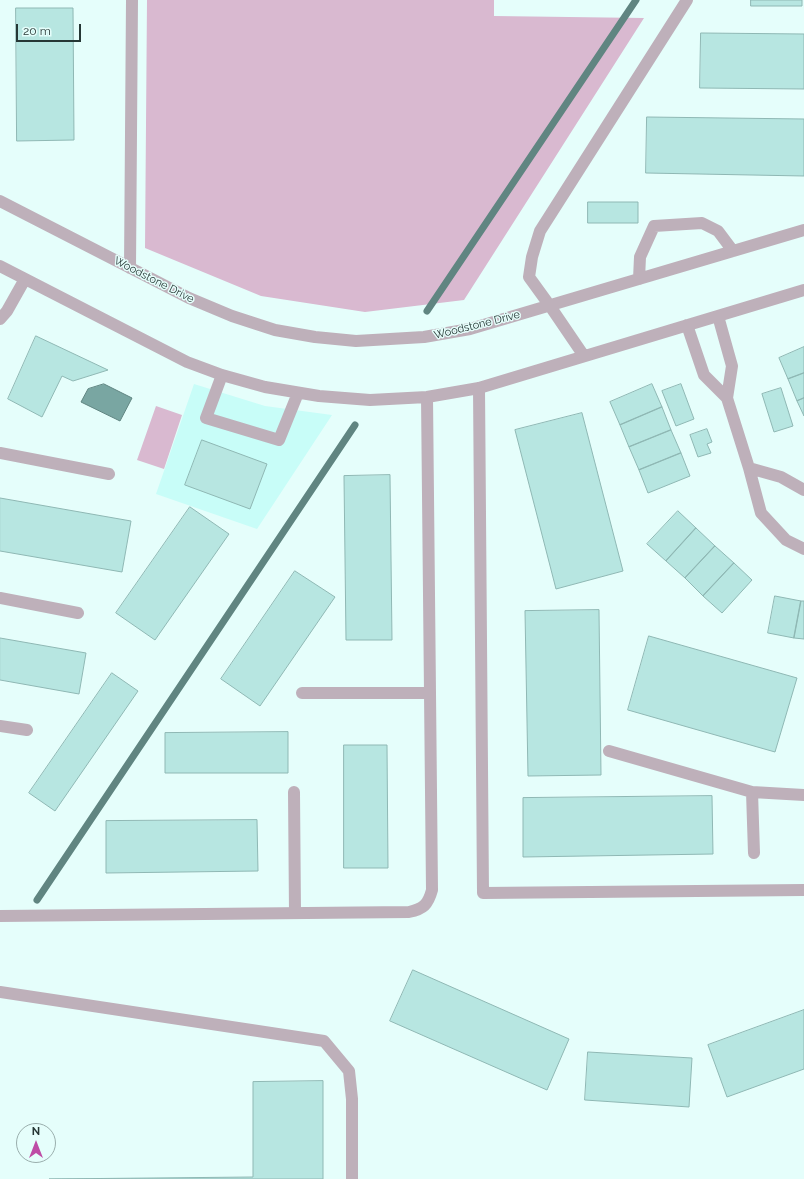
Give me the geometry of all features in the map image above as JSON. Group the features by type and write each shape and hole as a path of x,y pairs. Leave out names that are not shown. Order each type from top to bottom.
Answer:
{"street":[{"path":"130,268 132,0"},
{"path":"584,356 529,277 532,257 540,231 687,0"},
{"name":"Woodstone Drive","path":"0,201 189,298 232,316 275,330 315,337 356,341 424,337 470,329 804,230"},
{"path":"638,279 640,257 654,226 702,223 718,231 733,251"},
{"path":"0,266 187,362 222,375 265,387 298,393 370,400 427,397 480,388 804,290"},
{"path":"0,319 7,311 24,279"},
{"path":"718,316 732,366 727,398 749,468 761,513 786,540 804,549"},
{"path":"687,325 704,375 727,398"},
{"path":"222,375 206,418 279,440 298,393"},
{"path":"480,388 483,893 804,890"},
{"path":"0,916 409,912 419,910 429,900 432,890 427,397"},
{"path":"0,453 109,474"},
{"path":"749,468 781,477 804,490"},
{"path":"0,598 78,613"},
{"path":"302,693 430,693"},
{"path":"0,726 27,730"},
{"path":"609,751 752,792 804,795"},
{"path":"294,792 296,913"},
{"path":"752,792 754,853"},
{"path":"0,992 324,1041 349,1071 352,1099 352,1179"}],"shaded area":[{"path":"147,0 494,0 494,16 644,18 464,300 365,312 261,296 145,248"},
{"path":"104,384 132,398 120,421 81,402 88,389"},
{"path":"194,384 265,406 332,415 257,529 156,494"},
{"path":"156,406 182,415 164,469 137,460"}],"building":[{"path":"751,0 802,0 802,6 751,6"},
{"path":"16,8 73,8 74,140 17,141"},
{"path":"701,33 804,34 804,89 700,88"},
{"path":"647,117 804,119 804,176 646,173"},
{"path":"588,202 638,202 638,223 588,223"},
{"path":"36,336 108,370 73,381 62,376 42,417 8,399"},
{"path":"804,347 804,373 788,379 779,358"},
{"path":"804,373 804,398 797,401 788,379"},
{"path":"652,384 662,407 620,425 610,402"},
{"path":"681,384 694,419 676,426 662,391"},
{"path":"781,388 793,426 774,432 762,394"},
{"path":"804,398 804,416 797,401"},
{"path":"662,407 671,430 629,447 620,425"},
{"path":"582,413 623,571 556,589 515,430"},
{"path":"707,429 712,442 707,444 711,453 698,457 690,435"},
{"path":"671,430 681,453 639,470 629,447"},
{"path":"202,440 267,464 250,509 185,485"},
{"path":"681,453 690,476 648,493 639,470"},
{"path":"390,475 392,640 346,640 344,476"},
{"path":"0,498 131,521 122,572 0,551"},
{"path":"190,507 229,534 155,640 116,613"},
{"path":"678,511 696,528 666,561 647,544"},
{"path":"696,528 715,546 685,578 666,561"},
{"path":"715,546 734,563 703,596 685,578"},
{"path":"734,563 752,580 722,613 703,596"},
{"path":"295,571 335,597 260,706 221,679"},
{"path":"775,596 801,601 794,638 768,633"},
{"path":"801,601 804,601 804,639 794,638"},
{"path":"599,610 601,775 528,776 525,611"},
{"path":"649,636 797,678 775,752 628,710"},
{"path":"0,638 86,653 79,694 0,680"},
{"path":"112,673 138,691 55,811 29,793"},
{"path":"288,732 288,773 165,773 165,733"},
{"path":"344,745 387,745 388,868 344,868"},
{"path":"712,796 713,854 523,857 523,798"},
{"path":"257,820 258,871 106,873 106,821"},
{"path":"413,970 569,1039 547,1090 390,1021"},
{"path":"804,1010 804,1069 727,1097 708,1045"},
{"path":"588,1052 692,1058 689,1107 585,1100"},
{"path":"323,1081 323,1179 49,1179 253,1177 253,1082"}],"waterway":[{"path":"427,311 636,0"},
{"path":"37,900 355,425"}]}
